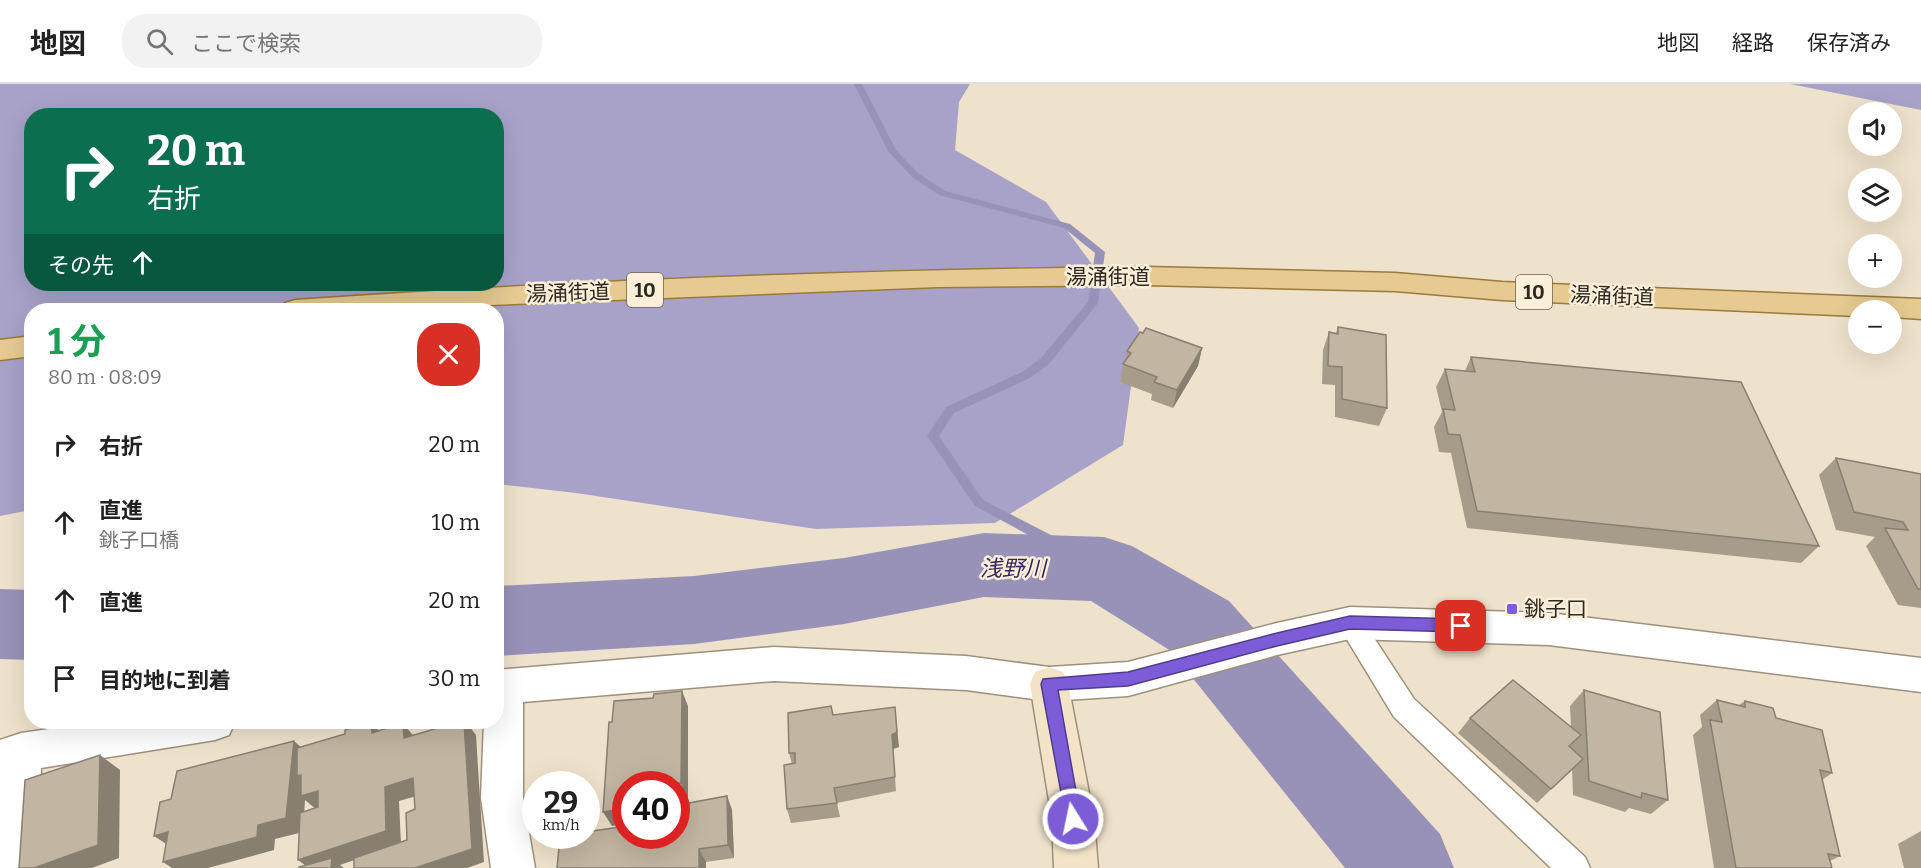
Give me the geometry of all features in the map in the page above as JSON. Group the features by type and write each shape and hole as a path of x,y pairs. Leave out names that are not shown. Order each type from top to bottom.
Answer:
{"main road":[{"name":"湯涌街道","path":"392,303 490,296 938,278 1146,276 1395,282 1502,291 1921,309"},
{"path":"0,350 24,347"}],"street":[{"path":"504,686 774,664 966,673 1049,684 1128,679 1277,639 1350,623 1549,629 1921,675"},
{"path":"1049,684 1073,819 1076,868"},
{"path":"16,868 11,756 173,729"},
{"path":"501,729 502,798 513,868"}],"lane":[{"path":"1350,623 1404,708 1574,868"}],"shaded area":[{"path":"0,84 970,84 959,102 955,150 1046,202 1139,328 1123,445 995,523 816,529 576,493 504,485 504,303 24,303 24,511 0,516"},
{"path":"1790,84 1921,84 1921,110 1902,106 1902,102 1881,102"}],"building":[{"path":"1338,327 1386,335 1387,408 1342,399 1342,367 1328,366 1329,332 1338,334"},
{"path":"1146,328 1202,348 1177,390 1154,382 1157,377 1123,364 1131,353 1127,351 1140,332 1143,333"},
{"path":"1471,357 1741,382 1819,546 1477,511 1460,435 1448,434 1443,409 1455,410 1445,369 1475,372"},
{"path":"1836,458 1921,474 1921,589 1918,589 1885,528 1908,530 1903,522 1854,512"},
{"path":"1513,680 1581,735 1569,746 1583,759 1551,789 1470,718"},
{"path":"1584,690 1660,712 1668,800 1642,793 1641,798 1589,781"},
{"path":"682,691 681,771 612,771 612,810 603,812 609,722 612,722 614,701 653,698 654,694"},
{"path":"1717,700 1745,707 1745,701 1773,708 1776,718 1822,730 1832,773 1820,770 1840,856 1828,854 1832,868 1736,868 1710,720 1722,722"},
{"path":"831,706 833,715 895,707 897,732 892,735 895,777 834,788 837,803 787,809 784,765 795,763 795,753 789,753 788,713"},
{"path":"372,729 372,733 384,729 403,729 404,738 434,729 464,729 472,849 415,868 354,868 354,858 407,840 406,813 415,809 413,778 385,787 386,831 298,860 300,813 318,807 318,791 301,796 301,775 297,776 297,748 345,734 345,730"},
{"path":"294,741 286,818 258,825 257,837 163,862 168,832 154,836 160,802 171,799 177,771"},
{"path":"100,755 98,845 34,868 19,868 25,780"},
{"path":"727,796 728,845 699,849 699,868 557,868 559,849 600,849 600,830 612,828 612,849 690,849 690,803"},
{"path":"332,858 331,868 299,868 299,867"}],"waterway":[{"path":"858,84 892,151 915,175 942,193 1067,226 1100,252 1093,303 1045,361 1026,375 950,410 933,436 979,503 1104,569"},
{"name":"浅野川","path":"504,621 694,610 844,591 984,565 1104,569 1200,626 1406,868"},
{"name":"浅野川","path":"0,624 24,625"}],"place":[{"name":"銚子口","path":"1512,609"}],"route":[{"path":"1073,819 1049,684 1128,679 1277,639 1350,623 1461,626"}]}
